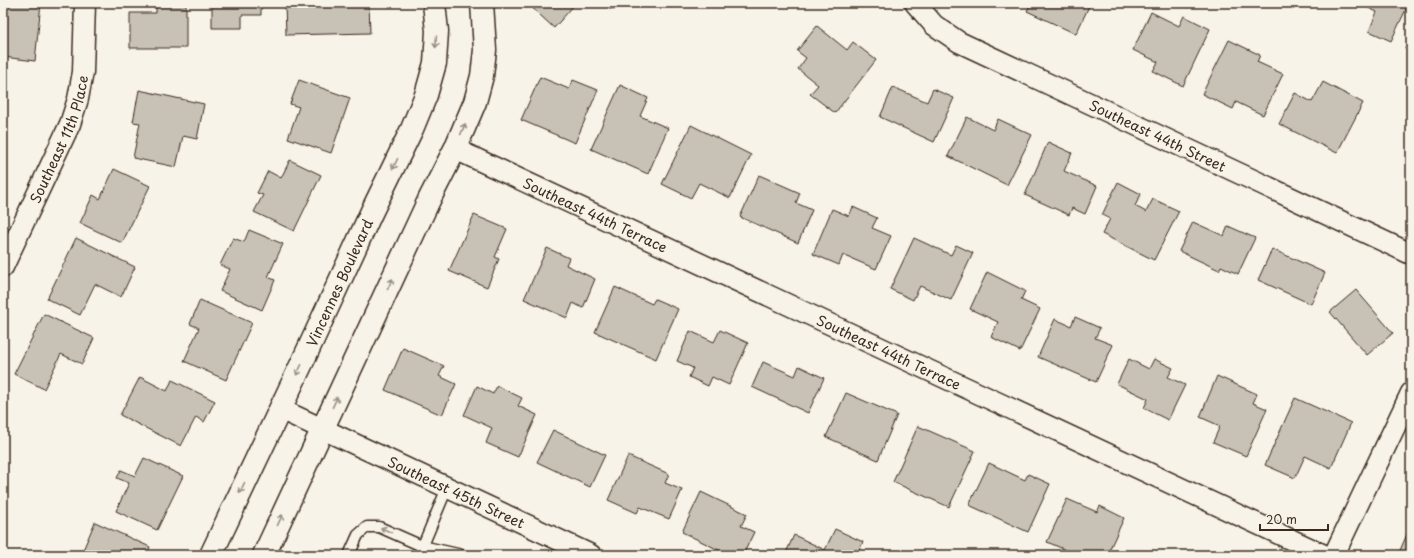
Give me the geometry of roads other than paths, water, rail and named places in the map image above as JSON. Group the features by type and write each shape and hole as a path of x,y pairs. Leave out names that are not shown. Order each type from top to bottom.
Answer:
{"street":[{"name":"Southeast 11th Place","path":"3,267 70,124 78,99 83,72 85,3"},
{"name":"Vincennes Boulevard","path":"211,555 426,95 435,64 437,31 434,3"},
{"path":"264,555 475,102 482,76 485,50 482,3"},
{"name":"Southeast 44th Street","path":"915,3 934,25 959,42 1411,254"},
{"name":"Southeast 44th Terrace","path":"454,149 1324,555"},
{"path":"1334,555 1411,393"},
{"name":"Southeast 45th Street","path":"280,409 591,555"}],"lane":[{"path":"420,550 447,488"},
{"path":"349,555 358,535 367,527 380,527 420,550 462,555"}]}
